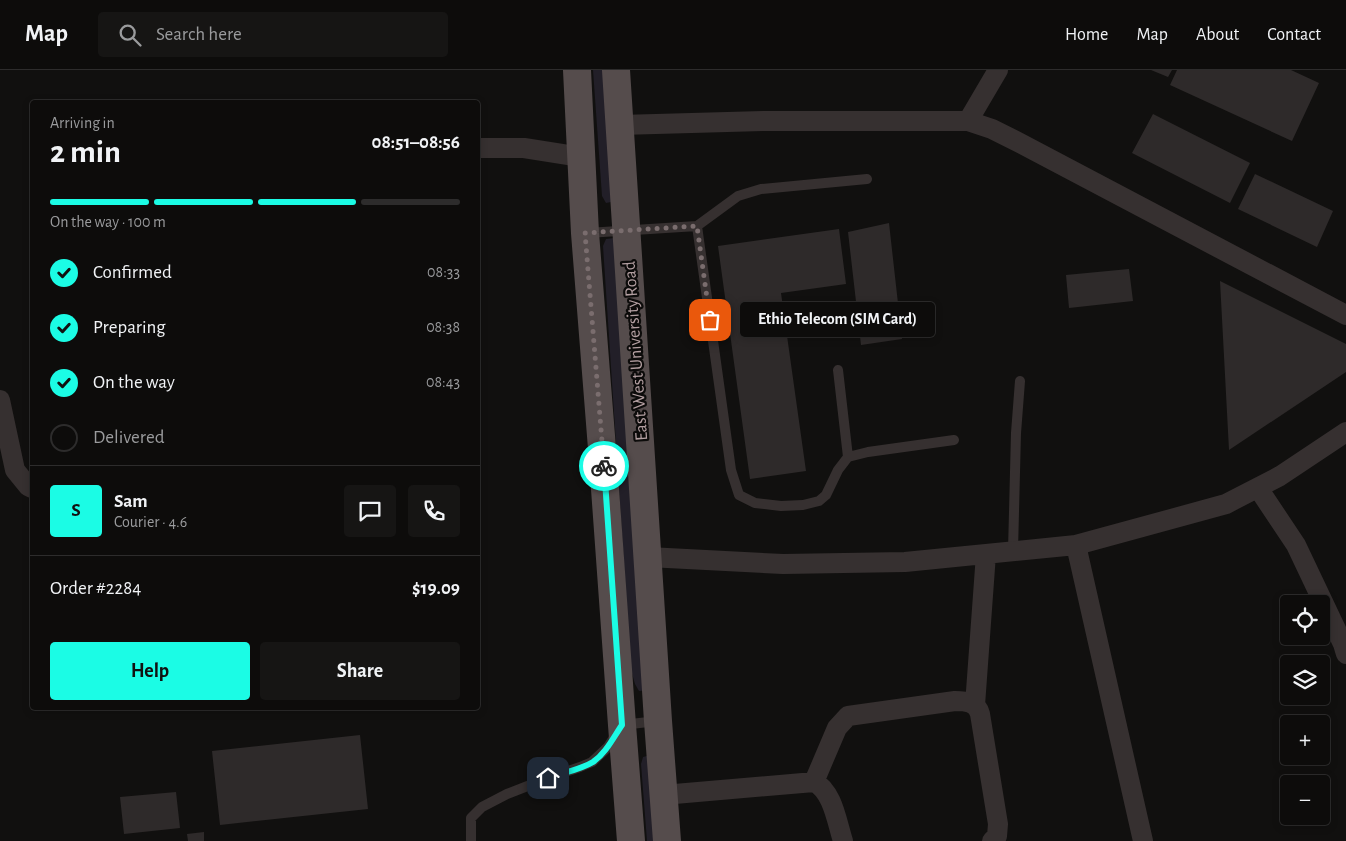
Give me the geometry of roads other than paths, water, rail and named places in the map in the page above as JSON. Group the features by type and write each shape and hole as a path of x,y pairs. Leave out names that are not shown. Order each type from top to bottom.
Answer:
{"main road":[{"path":"577,70 585,233 632,841"},
{"name":"East West University Road","path":"616,70 667,841"}],"street":[{"path":"968,121 998,70"},
{"path":"620,125 763,121 968,121 992,129 1016,141 1346,315"},
{"path":"480,148 524,148 582,157"},
{"path":"0,400 15,470 30,487"},
{"path":"648,557 783,564 905,562 1076,545 1226,504 1280,476 1346,432"},
{"path":"1258,488 1296,545 1346,654"},
{"path":"1076,545 1144,841"},
{"path":"975,705 986,554"},
{"path":"814,782 837,728 848,716 955,701 967,701 975,705 979,709 980,714 998,824 996,836 992,841"},
{"path":"663,795 814,782 826,791 843,841"}],"lane":[{"path":"585,233 697,226 738,196 762,189 867,179"},
{"path":"697,226 731,470 738,495 755,503 781,506 803,505 819,501 826,495 838,470 848,457 868,452 954,440"},
{"path":"838,370 848,457"},
{"path":"1013,551 1016,433 1020,381"},
{"path":"471,841 471,818 482,806 506,794 592,762 608,747 622,725 658,721"}],"place":[{"name":"Ethio Telecom (SIM Card)","path":"710,320"}]}
